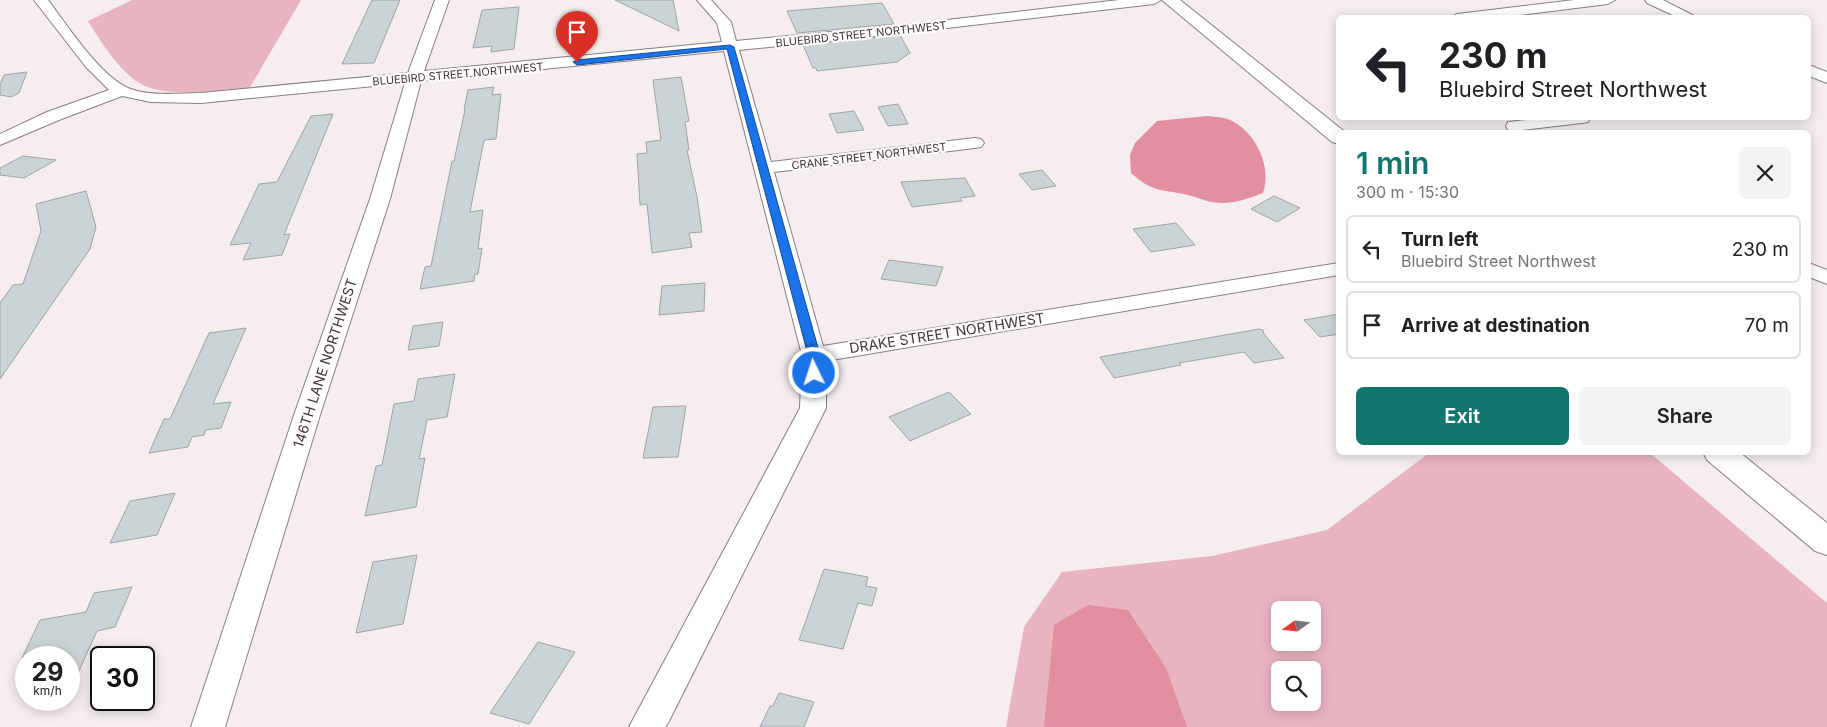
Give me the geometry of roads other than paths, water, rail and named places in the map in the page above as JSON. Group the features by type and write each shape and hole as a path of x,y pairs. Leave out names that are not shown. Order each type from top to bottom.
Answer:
{"street":[{"name":"BLUEBIRD STREET NORTHWEST","path":"41,0 95,68 112,86 122,91 169,98 215,98 730,47 983,21 1154,0"},
{"name":"146TH LANE NORTHWEST","path":"208,727 307,415 380,198 414,77 442,0"},
{"path":"646,727 656,712 813,408 814,355 724,22 704,0"},
{"path":"1170,0 1336,136"},
{"path":"1482,15 1608,0"},
{"path":"1652,0 1684,15"},
{"path":"1811,71 1827,78"},
{"path":"1811,88 1827,85"},
{"path":"0,140 53,116 122,91"},
{"path":"1513,125 1562,120"},
{"name":"CRANE STREET NORTHWEST","path":"763,168 975,143"},
{"path":"1811,266 1827,262"},
{"path":"1811,268 1827,278"},
{"name":"DRAKE STREET NORTHWEST","path":"814,355 1336,269"},
{"path":"1722,455 1827,542"}]}
